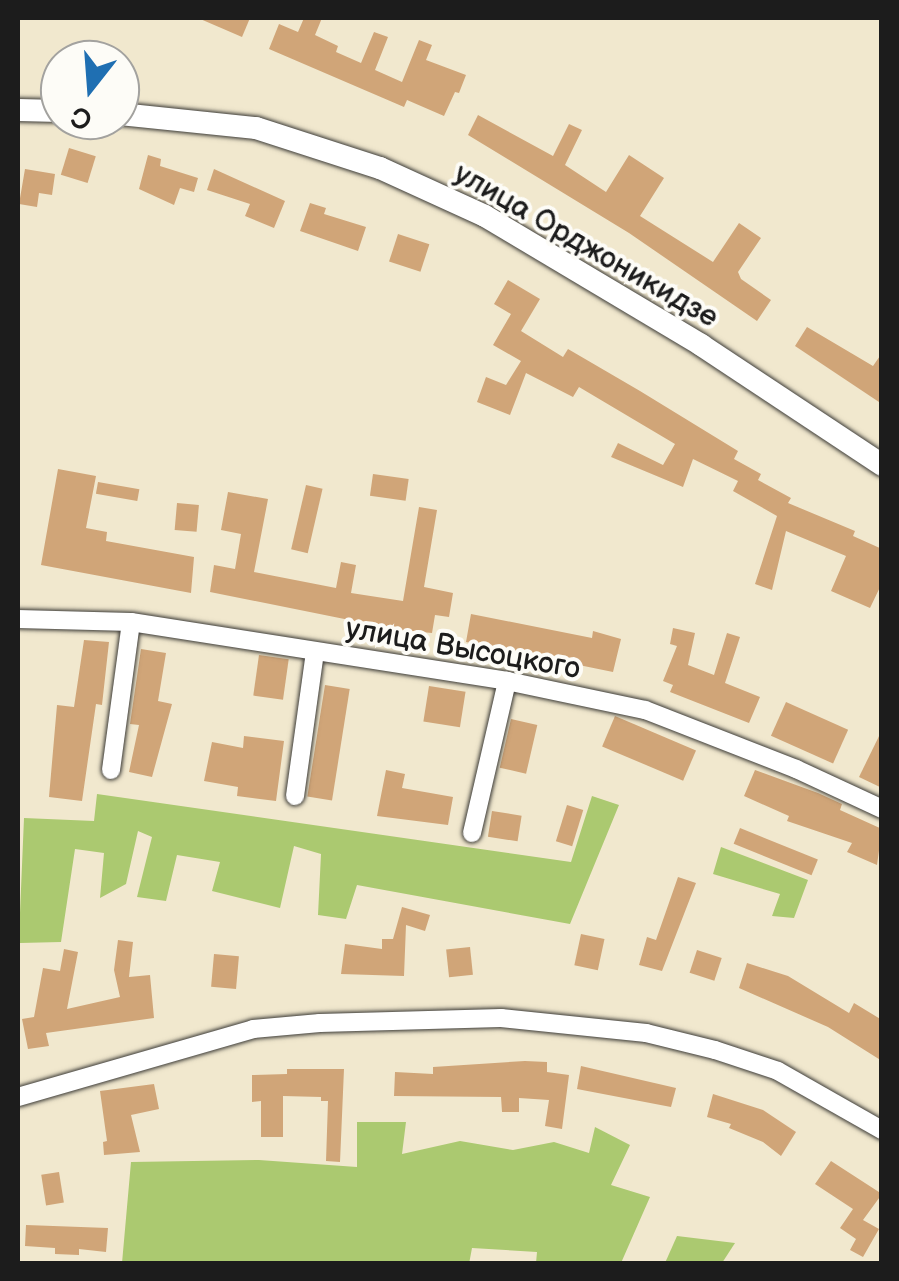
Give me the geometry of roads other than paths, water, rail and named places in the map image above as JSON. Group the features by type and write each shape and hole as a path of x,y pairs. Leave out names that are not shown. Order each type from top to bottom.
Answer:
{"main road":[{"name":"улица Орджоникидзе","path":"140,116 256,128 380,168 485,216 700,345 882,464"}],"street":[{"name":"улица Высоцкого","path":"18,619 131,622 507,681 644,710 796,769 882,808"},
{"path":"111,770 131,622"},
{"path":"295,796 315,652"},
{"path":"472,833 507,681"},
{"path":"18,1097 254,1030 320,1023 501,1018 646,1033 715,1050 778,1070 882,1130"}]}
